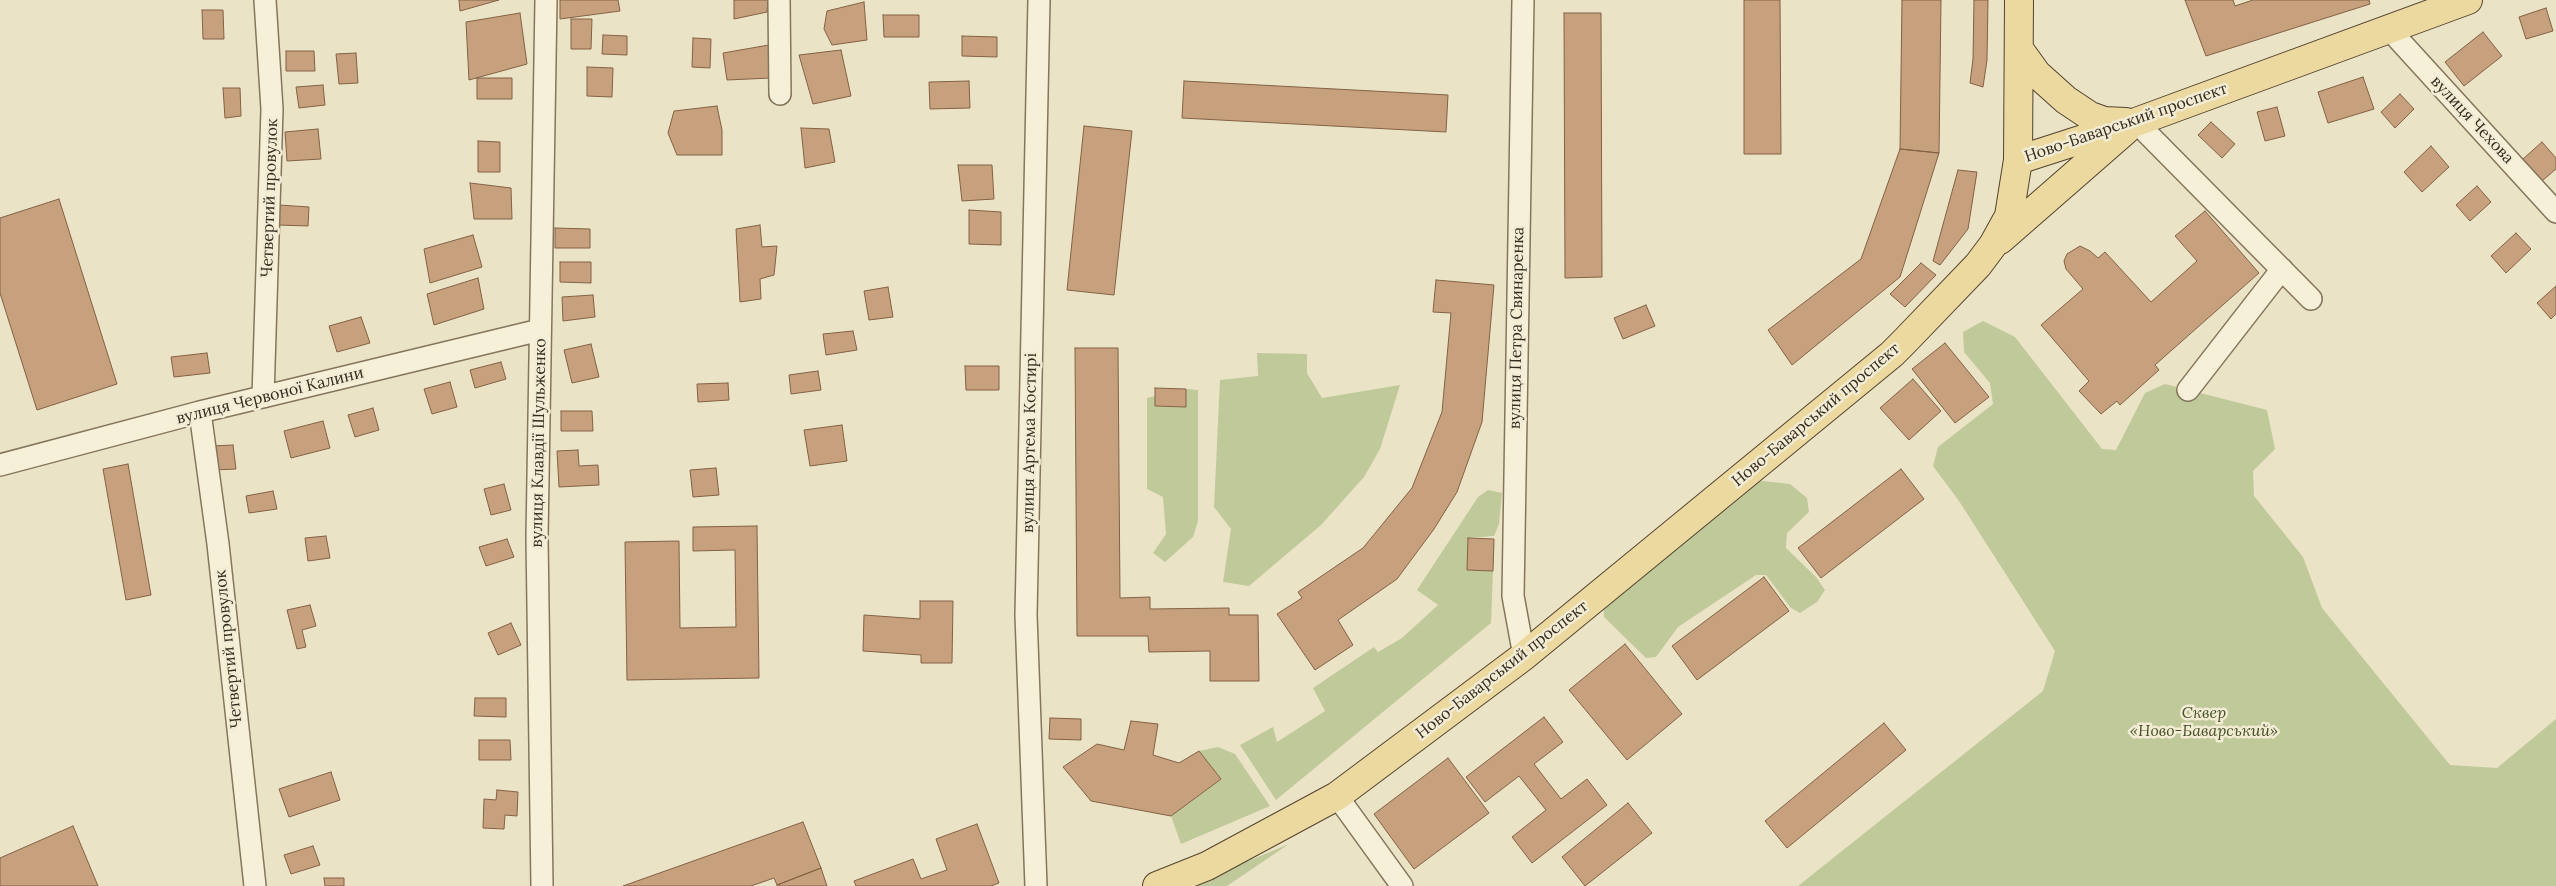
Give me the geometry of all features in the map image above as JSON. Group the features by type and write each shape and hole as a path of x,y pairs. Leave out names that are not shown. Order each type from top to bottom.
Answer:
{"main road":[{"path":"2018,160 2019,0"},
{"name":"Ново-Баварський проспект","path":"1157,886 1207,866 1337,796 1524,656 1892,354 1978,265 1993,246 2009,216 2018,160 2136,122 2468,0"},
{"path":"2019,49 2036,74 2066,100 2090,116 2104,121 2136,122"},
{"path":"1993,246 2136,122"}],"street":[{"name":"Четвертий провулок","path":"263,397 272,109 265,0"},
{"name":"вулиця Клавдії Шульженко","path":"542,886 537,538 546,0"},
{"path":"779,0 780,94"},
{"name":"вулиця Артема Костирі","path":"1036,886 1026,615 1039,0"},
{"name":"вулиця Петра Свинаренка","path":"1522,0 1513,596 1524,656"},
{"name":"вулиця Чехова","path":"2388,28 2556,212"},
{"path":"2136,122 2311,299"},
{"path":"2188,390 2282,269"},
{"name":"вулиця Червоної Калини","path":"0,465 200,412 540,330"},
{"name":"Четвертий провулок","path":"200,412 218,544 255,886"},
{"path":"1337,796 1402,886"}],"green space":[{"name":"Сквер «Ново-Баварський»","path":"1983,321 2015,337 2102,449 2116,450 2145,393 2165,384 2267,410 2275,449 2253,471 2254,496 2303,557 2322,608 2450,765 2497,768 2556,719 2556,886 1798,886 2043,691 2055,651 1959,501 1933,466 1938,447 1993,404 1990,383 1964,352 1963,332"},
{"path":"1257,353 1307,354 1307,373 1322,398 1400,385 1380,449 1364,477 1321,525 1249,586 1223,582 1231,529 1214,507 1220,380 1258,376"},
{"path":"1186,389 1198,390 1198,521 1193,537 1165,562 1153,553 1166,534 1163,497 1147,489 1147,398 1155,396 1155,406 1186,407"},
{"path":"1763,481 1790,484 1807,498 1809,512 1787,533 1786,548 1816,577 1825,590 1817,602 1800,613 1791,608 1766,575 1756,575 1678,627 1656,657 1646,658 1604,617 1603,596 1743,483"},
{"path":"1488,490 1502,493 1499,524 1494,536 1468,538 1467,570 1493,571 1491,623 1276,800 1240,745 1273,727 1277,742 1325,711 1313,688 1374,647 1378,652 1402,638 1438,605 1417,590 1478,497"},
{"path":"1218,747 1235,754 1270,806 1181,844 1171,816 1220,779 1199,751"},
{"path":"1289,844 1227,886 1187,886 1205,879"}],"building":[{"path":"459,0 499,0 460,11"},
{"path":"560,0 618,0 620,11 560,19"},
{"path":"734,0 768,0 767,12 734,19"},
{"path":"1744,0 1780,0 1781,154 1744,154"},
{"path":"1902,0 1941,0 1939,153 1900,149"},
{"path":"1974,0 1988,0 1987,60 1983,87 1970,83 1973,59"},
{"path":"2185,0 2233,0 2235,6 2253,0 2369,0 2370,4 2206,56"},
{"path":"864,2 867,40 832,45 824,29 827,11"},
{"path":"2546,8 2553,31 2526,39 2519,17"},
{"path":"202,10 223,10 224,39 203,39"},
{"path":"520,13 527,64 469,80 466,22"},
{"path":"1564,13 1601,13 1602,277 1565,278"},
{"path":"883,15 919,15 919,37 884,37"},
{"path":"571,19 592,19 591,49 571,49"},
{"path":"2483,32 2502,56 2464,86 2445,62"},
{"path":"603,35 627,36 627,55 602,54"},
{"path":"962,36 997,37 997,57 962,56"},
{"path":"693,38 711,39 710,68 692,67"},
{"path":"769,45 771,78 727,80 723,53"},
{"path":"841,50 851,96 813,104 799,55"},
{"path":"286,51 314,51 315,71 286,71"},
{"path":"356,53 358,83 339,84 336,54"},
{"path":"587,67 613,68 612,97 587,96"},
{"path":"2363,77 2374,109 2328,123 2318,92"},
{"path":"477,78 512,78 512,99 477,99"},
{"path":"969,81 970,108 930,109 929,82"},
{"path":"1184,81 1448,95 1446,132 1182,118"},
{"path":"323,85 325,105 299,108 296,87"},
{"path":"223,88 240,88 241,116 225,118"},
{"path":"2400,94 2414,109 2395,128 2381,112"},
{"path":"717,106 722,130 722,155 677,155 668,133 674,111"},
{"path":"2277,107 2285,136 2265,141 2257,112"},
{"path":"2211,122 2235,144 2222,158 2198,135"},
{"path":"1084,126 1132,131 1114,295 1067,290"},
{"path":"801,128 829,129 835,162 805,168"},
{"path":"318,129 321,159 287,161 285,132"},
{"path":"478,141 500,142 500,172 478,172"},
{"path":"2542,142 2556,158 2556,169 2542,181 2523,159"},
{"path":"2431,146 2449,167 2422,192 2404,172"},
{"path":"1900,149 1939,153 1900,277 1792,365 1768,330 1861,259"},
{"path":"958,165 992,165 994,199 962,201"},
{"path":"1958,170 1977,172 1968,229 1940,265 1933,261"},
{"path":"470,183 511,188 512,219 474,219"},
{"path":"2477,186 2491,202 2470,221 2456,205"},
{"path":"59,199 117,384 37,410 0,293 0,218"},
{"path":"279,205 309,207 308,226 278,225"},
{"path":"969,210 1001,212 1001,245 969,244"},
{"path":"2205,211 2259,273 2155,365 2159,370 2120,405 2117,401 2101,414 2079,391 2089,381 2041,325 2083,289 2066,269 2064,261 2067,254 2080,246 2098,258 2105,252 2151,302 2197,261 2175,236"},
{"path":"760,225 762,247 777,246 774,275 760,279 761,299 740,302 736,229"},
{"path":"555,228 590,229 590,248 555,248"},
{"path":"2516,233 2531,249 2506,273 2491,256"},
{"path":"473,235 482,267 430,283 424,249"},
{"path":"560,262 591,262 591,283 560,282"},
{"path":"1921,263 1936,275 1905,307 1890,294"},
{"path":"478,278 484,309 434,325 427,294"},
{"path":"1436,280 1494,285 1482,422 1457,492 1434,529 1397,579 1338,620 1353,645 1315,670 1277,614 1302,598 1298,592 1363,548 1412,488 1442,412 1451,313 1433,312"},
{"path":"2556,286 2556,314 2551,319 2537,303"},
{"path":"888,287 893,317 869,320 864,291"},
{"path":"593,295 595,317 563,321 562,297"},
{"path":"1646,305 1655,326 1623,339 1614,318"},
{"path":"361,317 370,343 337,352 329,326"},
{"path":"853,331 857,350 826,355 823,334"},
{"path":"1945,343 1989,397 1955,423 1912,369"},
{"path":"591,344 599,377 572,383 564,350"},
{"path":"1075,348 1118,348 1120,598 1150,597 1150,609 1229,608 1229,615 1258,615 1259,681 1210,681 1210,651 1149,652 1148,636 1077,636"},
{"path":"207,353 210,373 174,377 171,357"},
{"path":"501,362 506,379 475,388 470,370"},
{"path":"965,366 999,366 999,390 966,390"},
{"path":"818,371 821,390 791,394 789,375"},
{"path":"1913,379 1941,411 1909,440 1880,408"},
{"path":"450,382 457,407 432,414 424,389"},
{"path":"728,383 729,400 698,402 697,384"},
{"path":"1155,388 1186,389 1186,407 1155,406"},
{"path":"373,408 379,430 355,437 348,415"},
{"path":"561,411 592,411 593,431 561,431"},
{"path":"323,421 330,448 291,458 284,431"},
{"path":"842,425 847,461 810,466 804,430"},
{"path":"233,445 236,469 214,470 212,446"},
{"path":"578,450 579,466 598,465 599,485 559,487 557,451"},
{"path":"128,464 151,595 126,600 103,469"},
{"path":"716,468 719,495 693,497 690,470"},
{"path":"1901,469 1924,499 1821,578 1798,548"},
{"path":"504,484 511,510 491,515 484,489"},
{"path":"273,491 277,509 249,513 246,496"},
{"path":"757,526 759,678 627,680 625,542 679,541 680,628 736,627 735,550 693,551 693,527"},
{"path":"326,536 330,558 308,561 305,538"},
{"path":"1468,538 1494,539 1493,571 1467,570"},
{"path":"507,539 514,557 486,566 479,547"},
{"path":"1764,577 1789,611 1697,680 1672,646"},
{"path":"920,601 953,601 952,663 921,663 921,655 863,651 864,615 920,619"},
{"path":"310,605 316,626 302,630 306,647 297,649 287,610"},
{"path":"511,623 521,645 498,655 488,633"},
{"path":"1625,644 1682,714 1627,760 1569,690"},
{"path":"475,698 506,698 506,717 474,716"},
{"path":"1544,717 1563,742 1534,764 1561,799 1587,779 1607,805 1532,863 1512,837 1546,810 1519,776 1485,802 1466,777"},
{"path":"1050,718 1081,719 1081,740 1049,739"},
{"path":"1131,721 1158,724 1153,755 1179,763 1199,751 1221,779 1171,816 1091,801 1063,767 1097,744 1124,750"},
{"path":"1884,723 1906,750 1787,848 1765,821"},
{"path":"479,740 510,740 511,760 479,760"},
{"path":"1448,758 1489,813 1414,869 1374,814"},
{"path":"331,772 340,800 289,817 279,789"},
{"path":"497,790 518,792 517,816 505,815 504,829 483,828 484,799 496,800"},
{"path":"1628,803 1652,833 1585,886 1562,857"},
{"path":"803,822 821,868 777,885 774,878 751,886 623,886"},
{"path":"977,824 999,883 991,886 856,886 854,881 913,859 921,879 947,870 936,839"},
{"path":"73,826 98,886 0,886 0,858"},
{"path":"313,846 320,865 291,874 284,855"},
{"path":"821,868 827,886 777,886 777,885"},
{"path":"324,878 344,878 344,886 325,886"}]}
